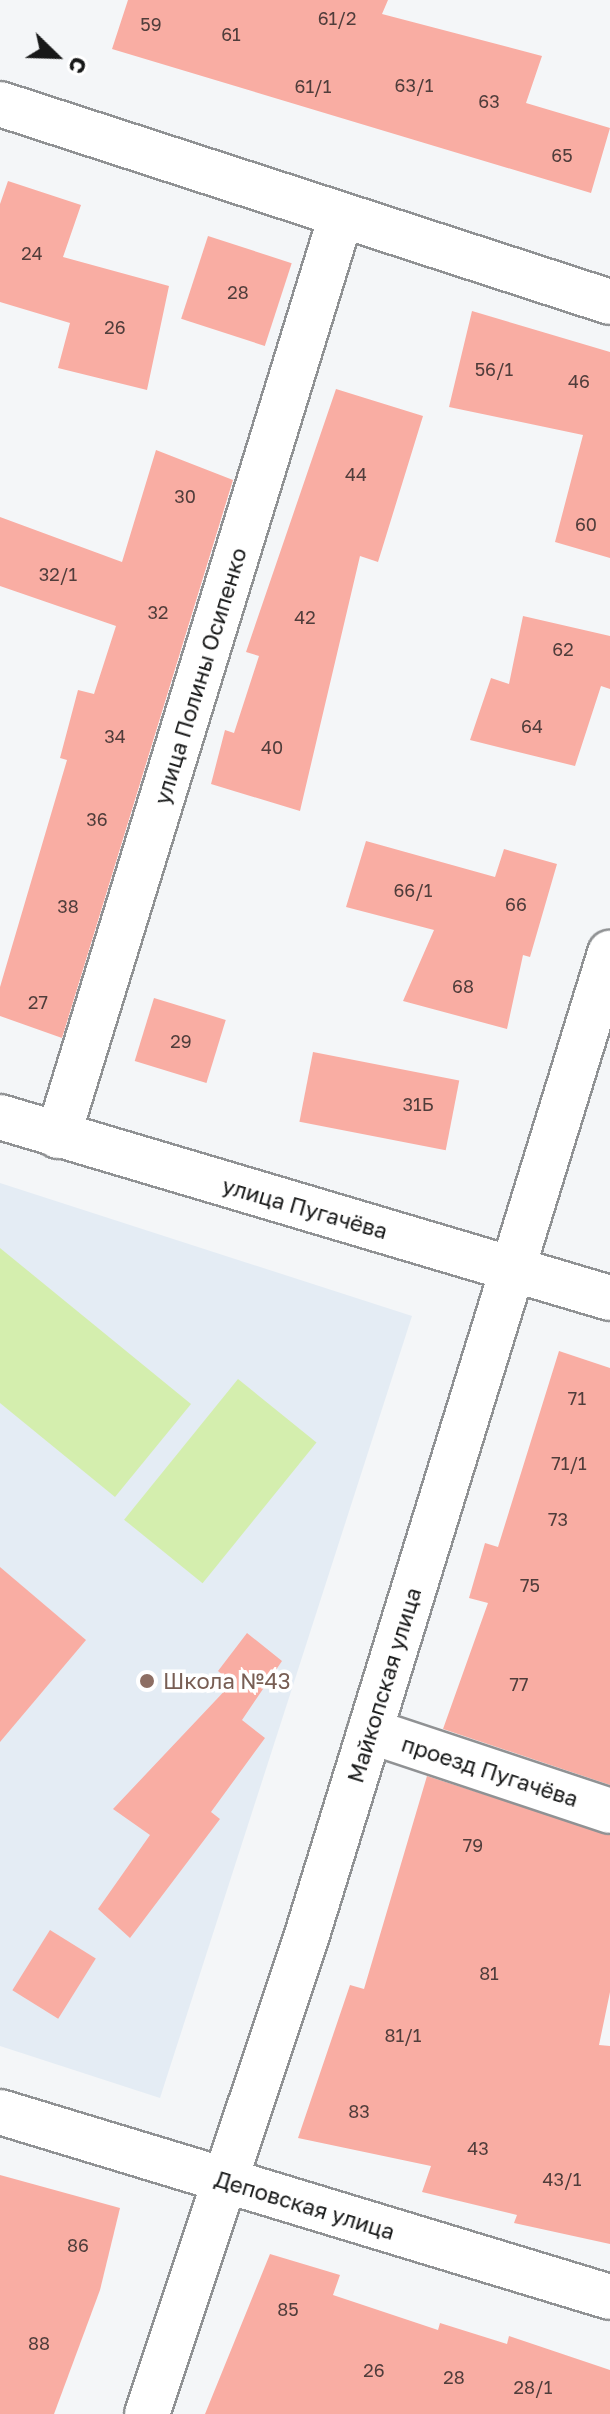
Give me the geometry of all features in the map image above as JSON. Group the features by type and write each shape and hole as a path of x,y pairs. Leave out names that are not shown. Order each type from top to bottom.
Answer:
{"street":[{"path":"0,104 610,302"},
{"name":"улица Полины Осипенко","path":"58,1136 341,216"},
{"name":"Майкопская улица","path":"147,2414 228,2182 515,1269 610,953"},
{"name":"улица Пугачёва","path":"0,1117 610,1298"},
{"name":"проезд Пугачёва","path":"370,1731 610,1811"},
{"name":"Деповская улица","path":"0,2112 610,2297"}],"shaded area":[{"name":"Школа №43","path":"0,1183 412,1316 160,2098 0,2046"}],"green space":[{"path":"0,1248 191,1404 115,1497 0,1403"},
{"path":"238,1379 316,1443 203,1583 124,1520"}],"building":[{"path":"128,0 388,0 382,14 542,56 526,103 610,128 591,193 112,49"},
{"path":"8,181 81,205 63,257 169,286 147,390 58,368 70,323 0,302 0,204"},
{"path":"208,236 292,263 265,346 181,319"},
{"path":"472,311 610,352 610,558 555,542 583,435 449,407"},
{"path":"336,389 423,416 378,562 360,556 300,811 211,784 225,730 234,733 259,656 246,652"},
{"path":"156,450 233,480 62,1038 0,1016 0,987 67,760 60,758 78,690 94,694 116,626 0,586 0,517 122,562"},
{"path":"523,616 610,636 610,689 601,686 575,766 470,740 491,678 509,684"},
{"path":"366,841 495,877 504,849 557,864 530,957 523,955 507,1029 403,1001 434,930 346,907"},
{"path":"154,998 226,1020 206,1083 135,1061"},
{"path":"313,1052 459,1080 446,1150 299,1122"},
{"path":"559,1351 610,1368 610,1785 443,1729 488,1603 469,1598 485,1543 498,1547"},
{"path":"0,1567 86,1640 0,1742"},
{"path":"247,1633 282,1661 242,1720 265,1738 211,1812 220,1819 130,1938 98,1909 150,1835 113,1809 232,1683 218,1671"},
{"path":"427,1776 610,1835 610,1992 599,2045 610,2046 610,2244 514,2223 517,2215 422,2192 431,2166 298,2138 350,1985 364,1989"},
{"path":"50,1930 96,1959 58,2019 12,1990"},
{"path":"0,2175 120,2208 100,2290 54,2414 0,2414"},
{"path":"270,2254 340,2275 333,2295 438,2330 440,2323 507,2344 509,2336 610,2370 610,2414 205,2414"}],"place":[{"name":"Школа №43","path":"147,1681"}]}
